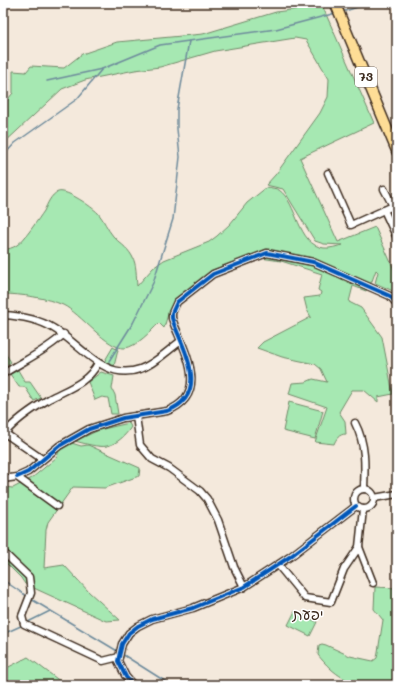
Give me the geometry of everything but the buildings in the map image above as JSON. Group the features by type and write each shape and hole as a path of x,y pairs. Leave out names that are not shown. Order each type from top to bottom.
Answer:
{"highway":[{"name":"73","path":"335,3 397,152"}],"street":[{"path":"328,173 352,225 392,206 384,188"},
{"path":"384,210 397,238"},
{"path":"3,479 17,477 28,472 59,446 89,429 112,420 174,408 183,401 188,393 192,379 191,371 172,318 174,308 177,302 213,274 267,253 313,262 390,296 397,304"},
{"path":"3,315 33,319 52,326 64,334 98,363 112,370 133,372 146,367 181,341"},
{"path":"3,374 26,359 53,345 64,334"},
{"path":"42,459 4,433 16,421 33,408 87,378 94,371 98,363"},
{"path":"136,416 140,445 152,459 169,468 200,490 207,499 218,520 234,567 244,587"},
{"path":"355,423 361,434 365,455 364,489"},
{"path":"17,477 57,506"},
{"path":"361,489 372,493 374,498 370,508 363,509 356,506 354,500 356,493 361,489"},
{"path":"374,498 397,494"},
{"path":"133,685 126,677 118,661 122,644 129,633 138,626 152,619 192,608 244,587 278,565 356,506"},
{"path":"363,509 359,547 373,583"},
{"path":"278,565 305,598 331,602 344,569 359,547"},
{"path":"3,552 28,578 31,593 22,616 24,624 103,660 119,657"}],"green space":[{"path":"312,3 321,3 374,123 300,158 338,242 375,227 397,276 397,296 391,290 375,283 378,272 376,270 366,291 353,286 349,302 361,308 382,337 393,394 378,397 378,402 364,390 352,390 339,412 345,421 346,434 340,436 334,444 315,442 327,407 289,394 292,383 306,382 313,379 327,382 321,369 315,364 282,357 257,348 263,342 311,317 307,310 304,298 320,296 321,292 318,290 322,274 281,261 260,258 215,275 172,307 168,314 164,328 159,323 134,345 125,348 118,347 102,337 70,309 63,305 50,300 34,297 3,294 3,250 20,243 44,211 51,197 58,192 67,193 73,196 98,213 113,236 128,250 134,259 137,286 153,268 164,260 209,242 217,236 230,224 247,203 267,187 278,189 285,196 308,240 315,245 324,248 343,245 324,244 315,241 283,189 266,185 276,174 320,113 328,97 329,79 306,40 295,38 215,51 160,67 135,70 85,80 62,89 3,144 3,105 13,93 13,71 26,72 31,66 64,68 82,54 117,42 203,34 276,12 298,9"},
{"path":"113,347 118,350 114,366 104,362"},
{"path":"3,350 11,362 3,368"},
{"path":"18,370 25,382 30,382 41,398 34,401 25,387 19,387 10,374"},
{"path":"101,372 114,376 112,389 115,395 118,414 111,414 108,398 102,397 95,400 88,382"},
{"path":"289,402 323,411 315,439 283,431"},
{"path":"129,423 131,427 127,433 111,445 91,445 75,441 99,430"},
{"path":"62,440 81,446 88,445 140,468 139,476 105,488 73,487 48,522 46,530 44,568 64,565 89,592 120,620 106,621 25,584 3,560 3,487 13,488 32,478 57,457"},
{"path":"375,587 397,588 397,679 379,685 358,684 343,678 324,662 318,655 319,645 326,645 350,656 373,661 377,658 383,620 374,609"},
{"path":"295,611 317,622 310,636 288,625"},
{"path":"28,657 65,685 3,685 3,670"}],"waterway":[{"path":"342,12 370,3 397,5"},
{"path":"47,81 102,69 160,45 276,29 336,13"},
{"path":"109,361 133,323 153,283 173,219 180,157 177,129 177,109 189,41"},
{"path":"3,156 15,143 77,99 102,69"},
{"path":"3,580 28,597"},
{"path":"31,599 119,652"},
{"path":"26,623 50,611"},
{"path":"3,634 23,625"},
{"path":"122,654 171,685"}],"cycle path":[{"path":"17,477 28,472 59,446 89,429 123,418 167,411 180,404 188,395 191,384 191,372 184,347 172,318 172,313 177,302 213,274 267,253 313,262 390,296 397,304"},
{"path":"133,685 126,677 118,661 122,644 129,633 138,626 152,619 193,608 244,587 291,556 356,506"}],"district":[{"name":"יפעת","path":"308,615"}]}
